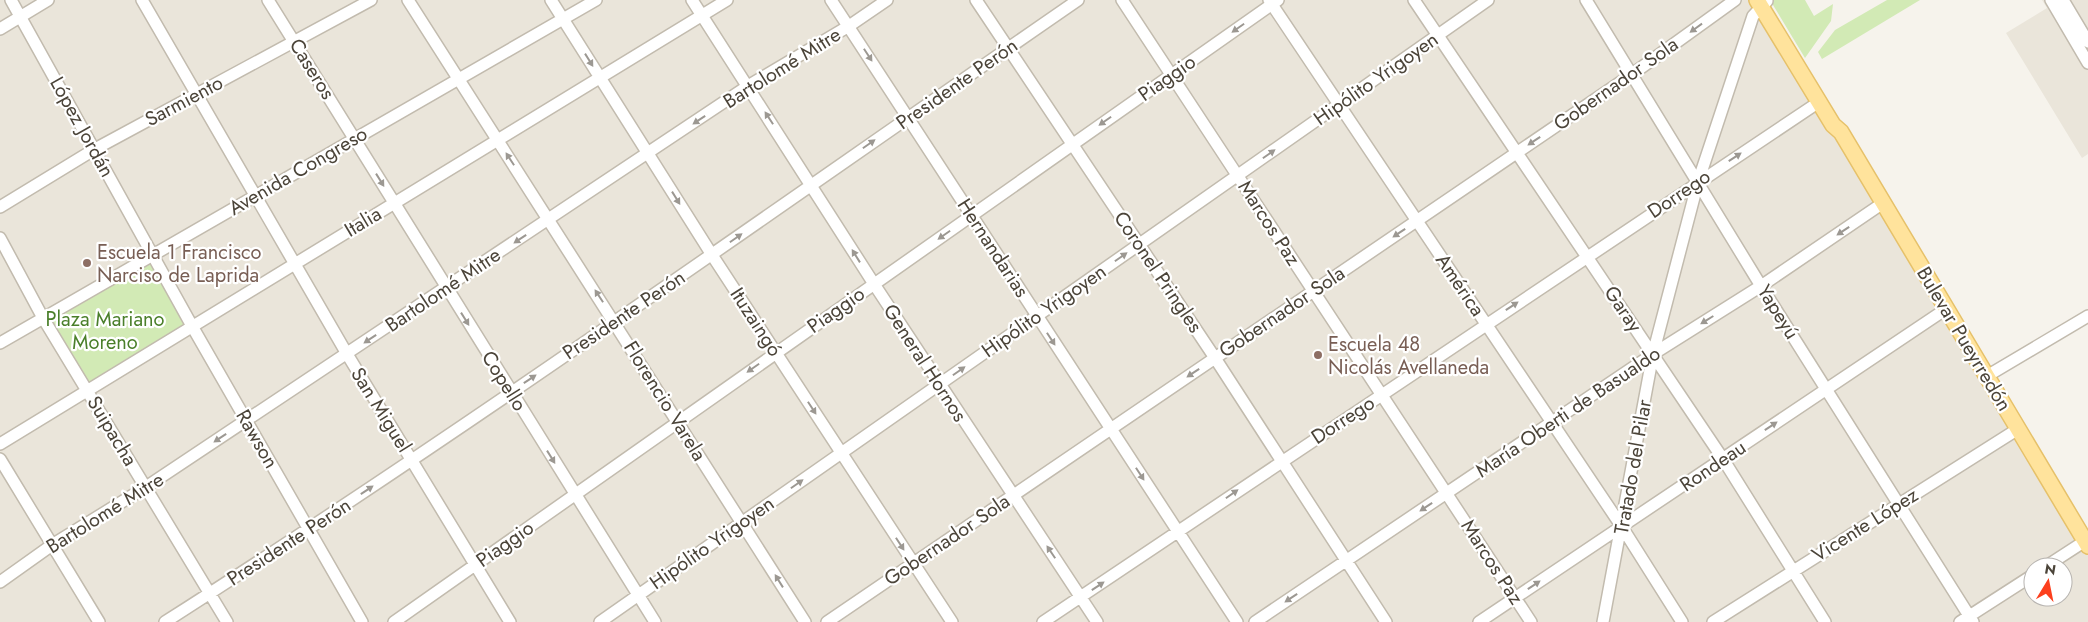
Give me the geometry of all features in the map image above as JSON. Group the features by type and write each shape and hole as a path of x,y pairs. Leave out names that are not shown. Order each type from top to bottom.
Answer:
{"main road":[{"name":"Bulevar Pueyrredón","path":"1763,2 1819,102 1833,125 1841,132 2086,544"},
{"name":"Bulevar Pueyrredón","path":"1763,2 1839,122 1841,132"}],"street":[{"name":"López Jordán","path":"11,0 153,255"},
{"path":"0,28 48,0"},
{"name":"San Miguel","path":"142,0 347,354 510,622"},
{"name":"Caseros","path":"268,0 355,139"},
{"name":"Sarmiento","path":"0,207 94,149 371,0"},
{"name":"Florencio Varela","path":"408,0 615,321 805,622"},
{"name":"Ituzaingó","path":"551,0 712,255 952,622"},
{"name":"Avenida Congreso","path":"0,342 596,0"},
{"name":"General Hornos","path":"692,0 874,284 1097,622"},
{"name":"Italia","path":"0,444 727,0"},
{"name":"Hernandarias","path":"831,0 1237,622"},
{"name":"Bartolomé Mitre","path":"0,582 52,545 146,487 748,86 849,26 887,0"},
{"name":"Coronel Pringles","path":"976,0 1215,358 1386,622"},
{"name":"Presidente Perón","path":"165,622 309,530 412,460 712,255 1078,0"},
{"name":"Marcos Paz","path":"1122,0 1531,622"},
{"name":"Garay","path":"1414,0 1723,459 1825,622"},
{"name":"Hipólito Yrigoyen","path":"600,622 1488,0"},
{"name":"Yapeyú","path":"1586,0 1761,286 1899,504 1968,620"},
{"name":"Gobernador Sola","path":"827,622 1631,75 1735,0"},
{"path":"2051,0 2082,40"},
{"path":"2063,0 2082,40 2088,63"},
{"name":"Piaggio","path":"394,622 1273,2"},
{"name":"América","path":"1273,2 1339,105 1622,526 1682,622"},
{"name":"Tratado del Pilar","path":"1603,622 1653,354 1698,182 1753,16 1763,2"},
{"name":"Dorrego","path":"1042,622 1587,255 1819,102"},
{"name":"Copello","path":"355,139 510,392 655,622"},
{"name":"María Oberti de Basualdo","path":"1255,622 1653,354 1761,286 1883,204"},
{"name":"Suipacha","path":"0,238 43,318 227,622"},
{"name":"Rawson","path":"153,255 362,622"},
{"name":"Rondeau","path":"1479,622 1946,309"},
{"path":"1986,376 2088,316"},
{"name":"Vicente López","path":"1713,622 2018,429"},
{"path":"0,459 99,622"},
{"path":"2063,557 2086,544"},
{"path":"1968,620 2023,582"}],"shaded area":[{"path":"0,0 1757,0 2088,546 2088,622 0,622"},
{"path":"2042,0 2088,0 2088,154 2082,158 2006,33 2047,8"}],"green space":[{"path":"1770,0 1805,0 1814,16 1833,4 1831,21 1805,58"},
{"path":"1887,0 1920,0 1822,59 1818,52 1835,30"},
{"name":"Plaza Mariano Moreno","path":"153,255 192,326 87,390 43,318"}],"place":[{"name":"Escuela 1 Francisco Narciso de Laprida","path":"87,263"},
{"name":"Escuela 48 Nicolás Avellaneda","path":"1318,355"}]}
